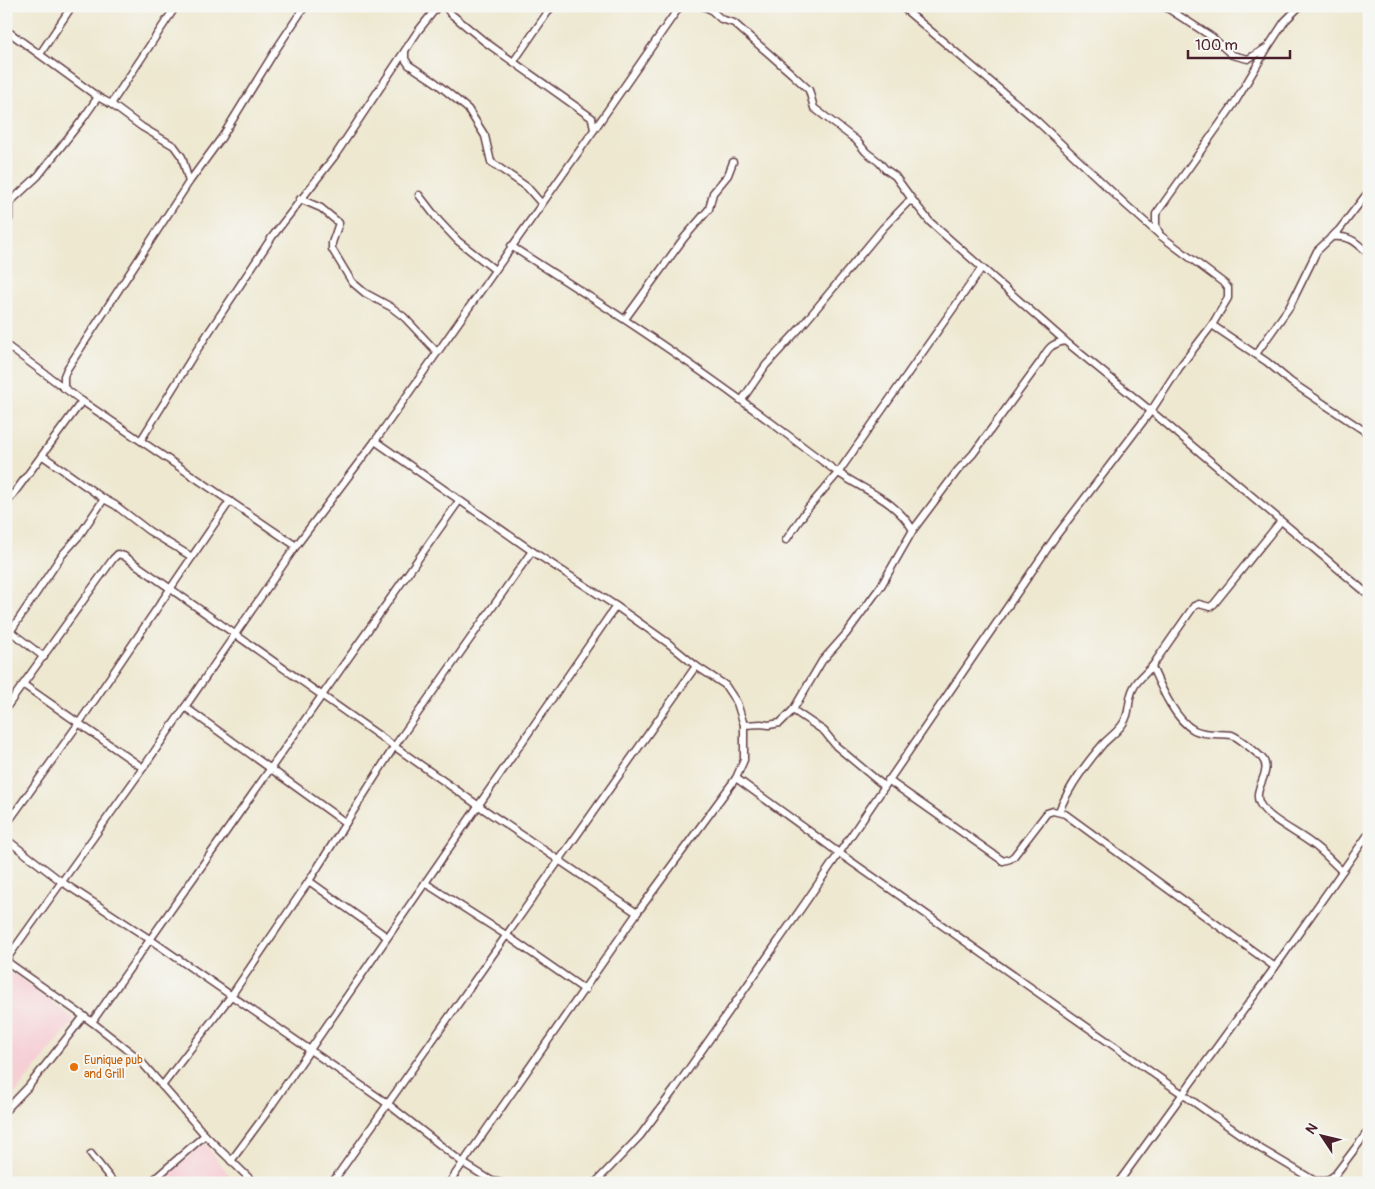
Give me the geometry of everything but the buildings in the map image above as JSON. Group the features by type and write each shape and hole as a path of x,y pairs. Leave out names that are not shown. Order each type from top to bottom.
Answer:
{"street":[{"path":"40,54 72,6"},
{"path":"111,104 176,6"},
{"path":"64,388 64,376 67,369 189,182 222,137 305,6"},
{"path":"140,440 272,237 334,157 405,50 438,6"},
{"path":"445,6 484,41 592,118 594,130"},
{"path":"514,61 552,6"},
{"path":"254,1183 205,1135 138,1058 84,1016 6,960 144,768 296,546 374,441 680,6"},
{"path":"703,6 710,9 721,19 734,24 809,90 814,108 856,140 885,170 895,176 930,222 952,240 981,269 1369,595"},
{"path":"595,1183 640,1136 839,853 1056,536 1151,411 1179,368 1212,325 1228,298 1228,288 1192,257 1161,236 1119,199 1047,130 901,6"},
{"path":"1164,6 1212,37 1232,55 1248,59 1268,47"},
{"path":"1161,236 1156,226 1156,214 1234,104 1285,21 1300,6"},
{"path":"6,30 98,97 174,146 182,157 189,182"},
{"path":"405,50 405,60 409,65 435,82 468,109 485,136 491,162 534,193 541,203"},
{"path":"6,223 9,219 9,203 38,176 98,97"},
{"path":"625,319 684,238 708,209 713,193 728,175 732,162"},
{"path":"1256,354 1290,306 1317,251 1339,230 1369,191"},
{"path":"419,195 439,221 458,241 495,270"},
{"path":"300,199 321,208 339,223 332,250 352,282 364,293 386,304 404,317 437,352"},
{"path":"742,400 766,365 801,327 883,228 909,201 914,202"},
{"path":"1331,237 1341,236 1350,238 1369,254"},
{"path":"511,246 625,319 742,400 838,473 888,502 905,517 913,530"},
{"path":"786,540 808,508 838,473 981,269"},
{"path":"1212,325 1256,354 1291,382 1369,434"},
{"path":"744,725 780,723 793,710 822,661 846,634 881,586 913,530 958,470 973,454 1048,349 1055,343 1065,341"},
{"path":"6,345 82,401 296,546"},
{"path":"6,504 82,401"},
{"path":"374,441 532,551 616,606 696,666 725,685 737,703 744,725 744,760 736,778 637,913 449,1183"},
{"path":"43,456 115,505 149,531 192,557"},
{"path":"6,638 8,629 30,604 62,554 79,536 104,499"},
{"path":"6,825 79,723 230,501"},
{"path":"92,1022 459,501"},
{"path":"1059,811 1074,780 1084,766 1124,723 1129,714 1131,694 1134,687 1152,667 1194,606 1199,604 1210,607 1214,604 1280,522"},
{"path":"162,1086 230,996 309,881 394,747 532,551"},
{"path":"6,708 118,554 124,556 170,588 479,806 637,913"},
{"path":"231,1161 616,606"},
{"path":"8,629 44,657"},
{"path":"332,1183 696,666"},
{"path":"1152,667 1160,685 1187,725 1206,734 1234,736 1260,756 1265,762 1266,770 1261,779 1257,797 1261,807 1312,843 1342,872"},
{"path":"24,685 144,768"},
{"path":"185,707 346,823"},
{"path":"793,710 824,731 836,746 884,786"},
{"path":"736,778 839,853 1261,1149 1315,1181 1326,1181 1335,1175 1369,1130"},
{"path":"888,780 1003,861 1014,856 1047,813 1053,810 1059,811 1275,967"},
{"path":"1118,1183 1275,967 1369,833"},
{"path":"6,839 62,882 151,940 388,1104 463,1162 493,1182 502,1183"},
{"path":"309,881 387,937"},
{"path":"425,883 506,935 585,990"},
{"path":"6,1110 28,1087 84,1016"},
{"path":"150,1183 205,1135"},
{"path":"91,1154 114,1183"}],"shaded area":[{"path":"6,973 15,974 75,1020 6,1105"},
{"path":"204,1142 233,1180 238,1183 159,1183"}],"place":[{"name":"Eunique pub and Grill","path":"74,1067"}]}
